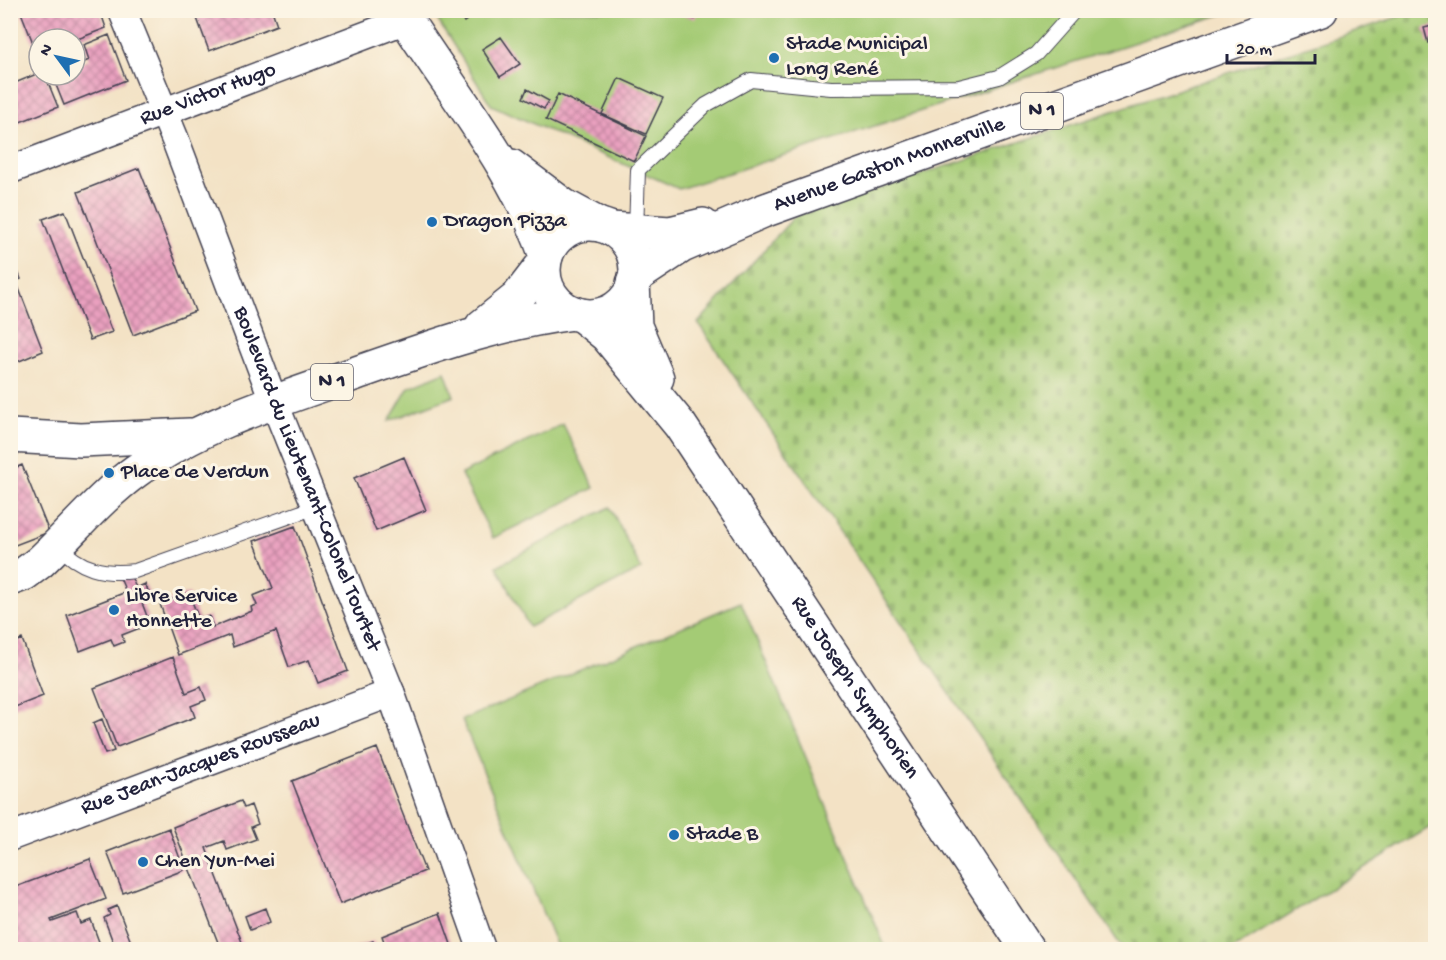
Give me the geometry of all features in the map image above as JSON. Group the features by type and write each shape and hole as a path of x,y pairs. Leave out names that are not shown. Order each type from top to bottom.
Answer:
{"main road":[{"name":"Avenue Gaston Monnerville","path":"634,280 682,246 763,211 1321,10"},
{"path":"403,15 499,155 527,206 545,259 544,275 550,293 562,307 577,314"},
{"path":"499,155 530,183 616,229 633,254 634,280"},
{"name":"Avenue Gaston Monnerville","path":"616,229 670,232 763,211"},
{"name":"N 1","path":"473,333 517,298 545,259 554,241 567,230 583,224 616,229"},
{"name":"N 1","path":"10,579 24,574 58,545 134,472 192,435 274,402 473,333 516,321 577,314 604,314 614,309 629,293 634,280"},
{"name":"Rue Joseph Symphorien","path":"634,280 635,326 640,343 680,425"},
{"name":"Rue Joseph Symphorien","path":"577,314 607,336 680,425 1028,950"},
{"name":"N 1","path":"10,436 81,440 192,435"}],"street":[{"name":"Boulevard du Lieutenant-Colonel Tourtet","path":"122,10 274,402 391,693 482,950"},
{"name":"Rue Victor Hugo","path":"10,170 163,112 403,15"},
{"name":"Rue Jean-Jacques Rousseau","path":"10,837 391,693"}],"lane":[{"path":"616,229 638,170 706,105 751,80 831,88 959,87 999,77 1036,54 1075,10"},
{"path":"58,545 72,558 89,568 127,572 316,507"}],"green space":[{"name":"Stade Municipal Long René","path":"432,11 1232,11 679,189 491,105"},
{"path":"1416,11 1435,11 1435,824 1233,949 1123,949 698,323 795,216"},
{"path":"445,372 454,396 389,421 409,387"},
{"path":"563,424 594,488 493,538 461,474"},
{"path":"610,507 641,569 529,627 497,566"},
{"name":"Stade B","path":"741,602 886,949 558,949 462,720"}],"building":[{"path":"20,10 100,10 106,28 87,35 87,27 27,28"},
{"path":"194,10 272,10 277,25 209,51"},
{"path":"457,10 482,10 464,22"},
{"path":"668,10 698,10 695,19"},
{"path":"1436,25 1436,41 1428,43 1424,28"},
{"path":"109,35 126,80 64,105 57,87 87,87 87,61 89,60 87,44"},
{"path":"501,37 520,64 500,77 482,49"},
{"path":"27,78 27,87 50,87 58,107 10,126 10,85"},
{"path":"619,78 663,98 646,134 602,114"},
{"path":"527,89 549,101 544,109 523,98"},
{"path":"558,94 646,136 634,161 546,120"},
{"path":"139,168 195,311 133,335 78,192"},
{"path":"65,211 112,332 90,340 43,219"},
{"path":"10,252 21,279 16,281 43,351 17,362 10,344"},
{"path":"404,457 426,510 376,531 354,478"},
{"path":"22,465 49,532 10,547 10,470"},
{"path":"295,526 348,671 318,683 309,660 289,667 276,631 233,647 230,635 178,655 160,604 189,593 199,620 209,616 213,627 252,611 251,607 257,605 253,596 273,588 254,541"},
{"path":"130,574 136,588 145,584 152,599 142,603 150,624 122,635 124,642 114,646 111,639 80,651 67,615 126,592 120,578"},
{"path":"22,639 43,696 10,709 10,644"},
{"path":"173,657 186,693 201,687 206,700 191,706 195,717 117,747 94,688"},
{"path":"102,719 114,751 105,754 93,723"},
{"path":"377,748 425,871 340,904 292,781"},
{"path":"241,801 244,808 251,805 258,824 251,827 256,839 227,850 224,841 206,848 245,950 221,950 173,827"},
{"path":"169,828 184,870 123,893 107,852"},
{"path":"90,859 106,899 51,920 52,922 77,913 81,924 91,920 102,950 10,950 10,889"},
{"path":"117,906 134,950 116,950 104,918 110,915 108,910"},
{"path":"265,908 270,922 250,930 245,916"},
{"path":"440,913 453,950 387,950 382,936"},
{"path":"373,941 377,950 350,950 350,949"}],"place":[{"name":"Stade Municipal Long René","path":"774,58"},
{"name":"Dragon Pizza","path":"432,222"},
{"name":"Place de Verdun","path":"109,473"},
{"name":"Libre Service Honnette","path":"114,610"},
{"name":"Stade B","path":"674,835"},
{"name":"Chen Yun-Mei","path":"143,862"}]}
